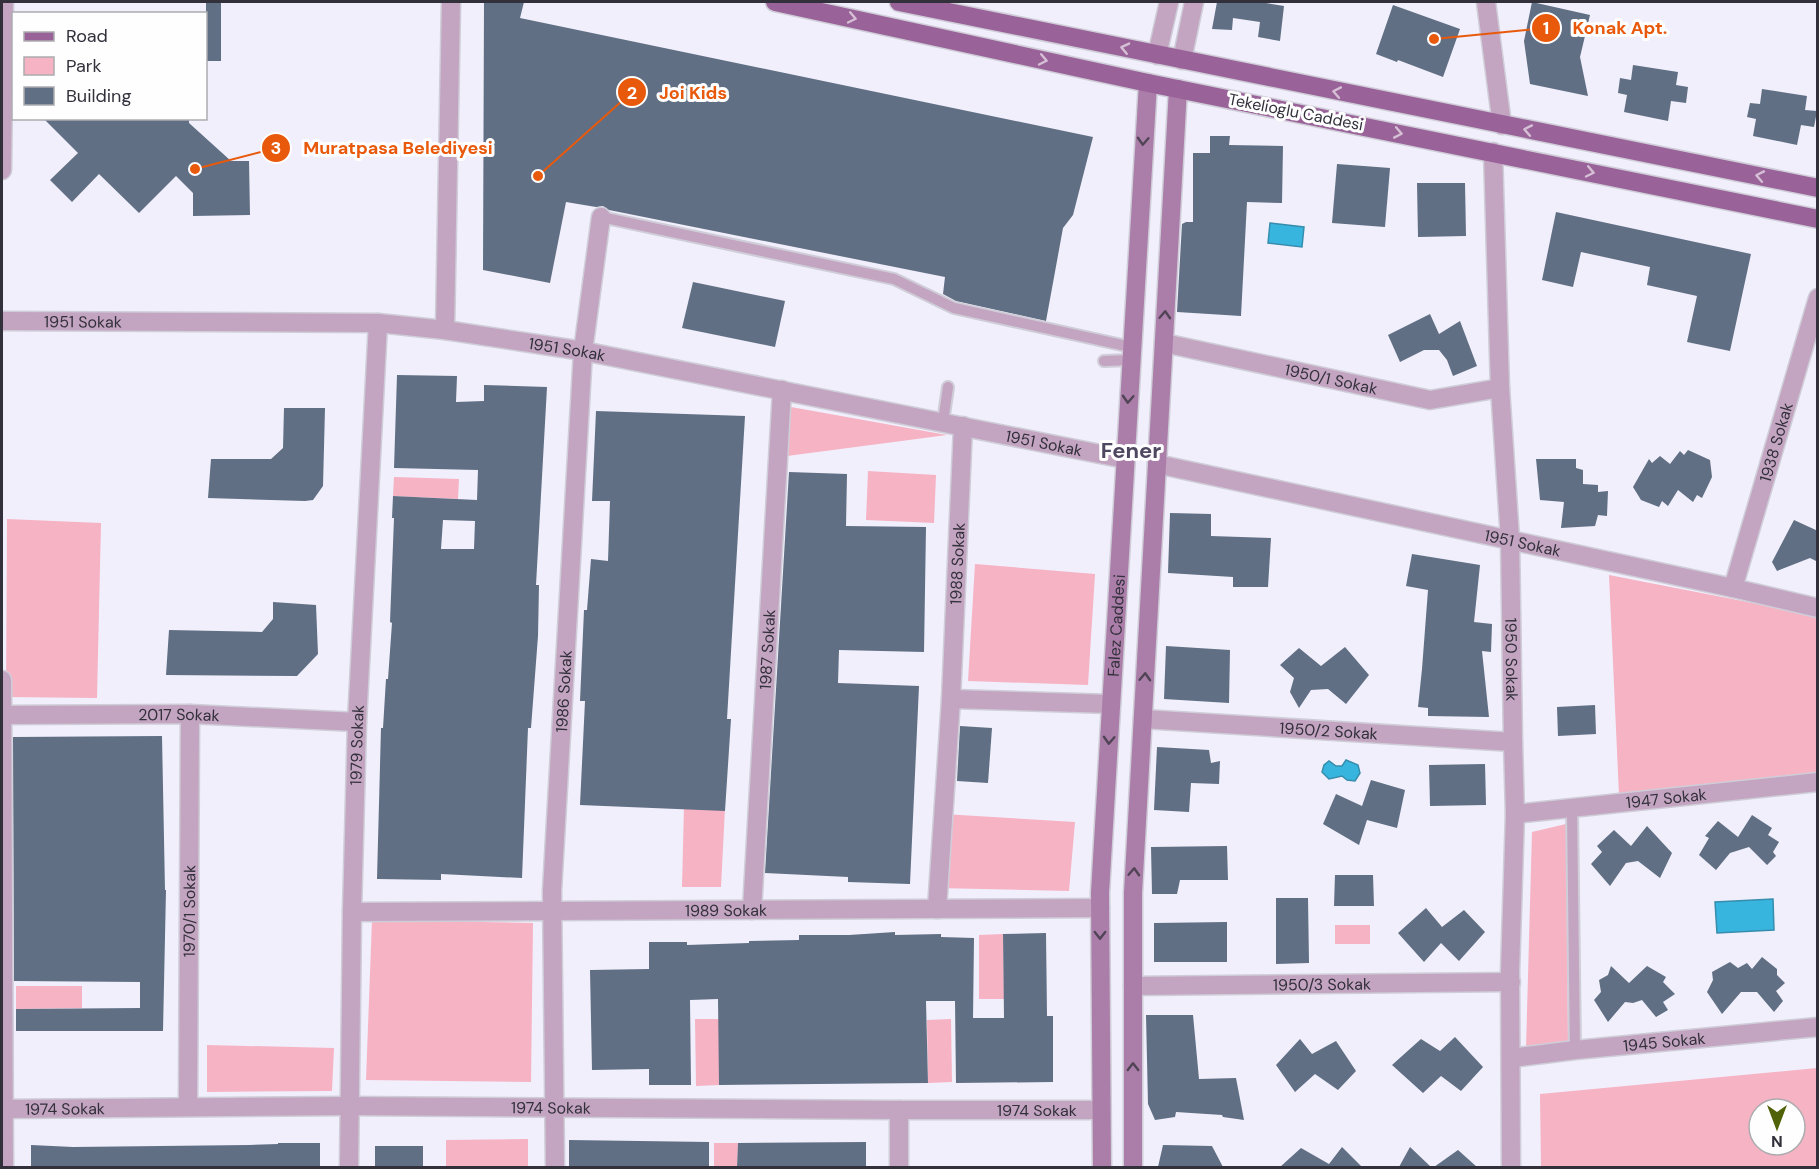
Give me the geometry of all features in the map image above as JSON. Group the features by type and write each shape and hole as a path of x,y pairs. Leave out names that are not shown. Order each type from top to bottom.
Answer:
{"main road":[{"name":"Tekelioglu Caddesi","path":"775,2 1148,83 1818,219"},
{"name":"Tekelioglu Caddesi","path":"899,2 1818,188"}],"street":[{"path":"2,170 4,2"},
{"path":"445,330 451,2"},
{"path":"1157,55 1168,2"},
{"path":"1182,60 1194,2"},
{"path":"1486,2 1502,125"},
{"name":"Falez Caddesi","path":"1102,1167 1100,908 1148,83"},
{"name":"Falez Caddesi","path":"1133,1167 1133,893 1178,89"},
{"name":"1950 Sokak","path":"1492,152 1500,388 1510,539 1515,814 1511,982 1511,1167"},
{"name":"1986 Sokak","path":"555,1167 552,910 583,351 601,217"},
{"name":"1938 Sokak","path":"1733,588 1818,298"},
{"name":"1951 Sokak","path":"2,321 378,323 445,330 583,351 1125,459"},
{"name":"1979 Sokak","path":"349,1167 357,722 378,323"},
{"name":"1950/1 Sokak","path":"1164,344 1430,400 1500,388"},
{"name":"1987 Sokak","path":"752,910 782,390"},
{"name":"1988 Sokak","path":"938,909 951,699 963,426"},
{"path":"1125,459 1157,464"},
{"name":"1951 Sokak","path":"1157,464 1510,539 1818,608"},
{"path":"2,680 4,1167"},
{"path":"951,699 1111,704"},
{"name":"2017 Sokak","path":"2,715 190,714 357,722"},
{"name":"1970/1 Sokak","path":"188,1107 190,714"},
{"name":"1950/2 Sokak","path":"1143,719 1513,742"},
{"name":"1947 Sokak","path":"1515,814 1818,782"},
{"name":"1989 Sokak","path":"352,912 1100,908"},
{"name":"1950/3 Sokak","path":"1133,986 1511,982"},
{"name":"1945 Sokak","path":"1511,1058 1818,1027"},
{"name":"1974 Sokak","path":"3,1109 554,1106 1101,1110"},
{"path":"899,1110 899,1167"},
{"path":"1101,1110 1133,1110"}],"lane":[{"path":"601,217 894,279 954,308 1131,353"},
{"path":"1104,361 1131,353"},
{"path":"942,422 948,387"},
{"path":"1572,808 1575,1050"}],"green space":[{"path":"791,407 947,435 787,456"},
{"path":"868,471 936,475 934,523 866,520"},
{"path":"394,477 459,479 458,499 393,496"},
{"path":"7,519 101,523 97,698 6,697"},
{"path":"975,564 1095,574 1088,685 968,681"},
{"path":"1609,575 1817,618 1817,774 1619,795"},
{"path":"684,806 725,808 721,887 682,887"},
{"path":"943,814 1075,822 1069,891 937,888"},
{"path":"1566,824 1568,1042 1526,1048 1532,832"},
{"path":"372,920 533,923 531,1082 366,1080"},
{"path":"1335,925 1370,925 1370,944 1335,944"},
{"path":"1003,934 1004,999 979,999 979,935"},
{"path":"16,986 82,986 82,1008 16,1009"},
{"path":"695,1019 719,1019 719,1085 696,1086"},
{"path":"951,1019 952,1082 928,1083 927,1020"},
{"path":"207,1045 334,1048 332,1091 207,1092"},
{"path":"1817,1068 1817,1167 1541,1167 1540,1094"},
{"path":"528,1139 528,1167 446,1167 446,1140"},
{"path":"714,1143 738,1143 737,1167 714,1168"}],"water":[{"path":"1270,223 1304,227 1302,247 1268,243"},
{"path":"1346,760 1358,765 1360,773 1355,781 1347,780 1342,776 1329,779 1322,772 1324,765 1329,761 1336,766 1342,766"},
{"path":"1773,899 1774,930 1717,933 1715,902"}],"building":[{"path":"206,2 221,2 221,61 207,61"},
{"path":"484,2 524,2 520,18 1093,137 1073,215 1063,228 1046,321 956,301 943,294 945,277 609,210 603,206 566,202 550,283 483,270"},
{"path":"1217,2 1260,2 1284,6 1280,41 1258,37 1260,22 1233,18 1232,30 1212,29"},
{"path":"1532,2 1590,15 1580,57 1588,96 1530,84 1524,41"},
{"path":"1393,5 1460,29 1443,77 1376,54"},
{"path":"1633,65 1678,72 1676,85 1688,87 1686,103 1671,101 1668,121 1624,112 1627,95 1618,93 1620,78 1631,80"},
{"path":"1762,89 1807,96 1805,110 1817,111 1814,127 1801,125 1797,145 1753,136 1756,119 1747,117 1750,103 1760,104"},
{"path":"45,120 189,120 189,123 231,161 249,161 250,215 193,216 193,193 176,176 139,213 99,174 72,202 50,180 78,153"},
{"path":"1210,136 1230,136 1229,145 1283,146 1282,203 1247,202 1241,316 1177,312 1182,224 1193,222 1193,153 1210,153"},
{"path":"1337,164 1390,168 1385,227 1332,223"},
{"path":"1417,183 1465,183 1466,236 1418,237"},
{"path":"1556,212 1751,254 1730,351 1687,342 1697,296 1647,285 1650,267 1581,252 1573,287 1542,280"},
{"path":"693,282 785,301 775,347 682,328"},
{"path":"1430,314 1439,334 1460,321 1477,366 1453,376 1447,360 1439,350 1424,350 1400,362 1388,335"},
{"path":"397,375 457,376 456,402 484,401 484,385 547,387 536,585 539,585 538,636 531,728 528,728 522,878 441,874 441,880 377,879 381,728 383,728 392,623 390,622 393,496 477,500 478,470 394,468","holes":["443,520 475,521 474,549 441,549"]},
{"path":"284,408 325,408 323,486 313,500 208,498 211,459 271,459 283,448"},
{"path":"596,411 745,416 727,719 731,719 725,811 580,805 585,701 580,701 584,610 587,610 591,559 608,561 610,501 592,501"},
{"path":"1688,450 1710,460 1712,477 1702,498 1697,495 1693,502 1678,490 1668,506 1662,501 1659,507 1641,500 1633,487 1649,459 1652,463 1660,456 1670,464 1680,451 1684,455"},
{"path":"1536,459 1576,459 1576,468 1583,470 1583,484 1598,485 1598,492 1608,491 1607,516 1598,515 1595,526 1561,528 1564,502 1540,500"},
{"path":"789,472 847,474 846,526 926,527 924,652 839,650 838,683 919,686 910,884 848,882 848,877 765,873"},
{"path":"1170,513 1211,514 1211,536 1271,538 1268,587 1233,587 1233,577 1168,573"},
{"path":"1794,520 1818,531 1818,562 1810,558 1777,571 1772,562"},
{"path":"1412,554 1480,565 1474,622 1492,624 1491,652 1482,651 1489,717 1428,716 1428,708 1418,707 1428,590 1406,586"},
{"path":"273,602 316,605 318,654 297,676 166,675 169,630 262,632 273,619"},
{"path":"1166,646 1230,650 1229,703 1164,699"},
{"path":"1345,647 1369,675 1346,704 1328,689 1311,690 1299,708 1290,692 1294,678 1280,665 1299,648 1321,666"},
{"path":"1595,705 1596,734 1558,736 1557,707"},
{"path":"960,726 992,728 988,783 957,781"},
{"path":"162,736 166,890 163,1031 16,1031 16,1009 140,1008 140,982 14,981 13,737"},
{"path":"1157,747 1209,750 1211,763 1220,761 1219,784 1191,783 1189,812 1154,810"},
{"path":"1485,764 1486,805 1430,806 1429,765"},
{"path":"1371,780 1405,790 1397,828 1367,820 1359,845 1323,824 1336,794 1362,806"},
{"path":"1752,815 1772,828 1768,835 1779,842 1773,852 1776,856 1767,865 1749,847 1730,853 1716,870 1699,855 1709,838 1705,836 1718,821 1738,837"},
{"path":"1647,826 1672,853 1660,878 1638,861 1626,863 1610,886 1591,864 1602,852 1597,846 1614,830 1631,846"},
{"path":"1227,846 1228,880 1180,880 1177,894 1152,894 1151,847"},
{"path":"1335,875 1373,875 1374,906 1334,906"},
{"path":"1276,898 1308,898 1309,963 1276,964"},
{"path":"1426,908 1442,927 1464,910 1485,932 1459,961 1441,943 1424,962 1398,933"},
{"path":"1227,922 1227,962 1154,962 1154,923"},
{"path":"895,932 895,935 941,934 941,937 974,938 973,1018 1004,1018 1003,934 1046,933 1047,1016 1053,1016 1053,1082 956,1083 955,1001 926,1001 928,1083 719,1085 718,999 690,1000 691,1085 649,1085 649,1069 592,1070 590,970 649,969 649,942 687,942 687,945 749,943 749,941 799,940 799,935"},
{"path":"1762,957 1777,969 1777,975 1785,983 1776,991 1783,1001 1774,1012 1757,992 1741,992 1722,1014 1707,992 1713,980 1712,972 1730,962 1738,968 1747,963 1752,969"},
{"path":"1611,966 1629,983 1647,966 1666,977 1663,982 1675,994 1663,1002 1668,1010 1656,1017 1642,1000 1633,1003 1625,1002 1608,1022 1594,1000 1601,992 1599,980 1608,975"},
{"path":"1146,1015 1193,1015 1199,1079 1236,1078 1244,1120 1222,1115 1176,1112 1175,1117 1155,1120 1148,1104"},
{"path":"1455,1037 1483,1067 1461,1091 1441,1076 1423,1093 1392,1065 1421,1039 1440,1051"},
{"path":"1300,1039 1312,1054 1336,1041 1356,1071 1338,1090 1315,1074 1295,1092 1276,1065"},
{"path":"569,1140 709,1142 709,1167 569,1167"},
{"path":"866,1142 866,1167 737,1167 738,1143"},
{"path":"320,1143 320,1167 31,1167 31,1145 73,1147"},
{"path":"1163,1145 1212,1146 1223,1167 1158,1167"},
{"path":"375,1146 423,1146 423,1167 375,1167"},
{"path":"1342,1147 1362,1167 1280,1167 1301,1148 1329,1164"},
{"path":"1410,1147 1431,1167 1399,1167"},
{"path":"1458,1150 1477,1167 1434,1167"}],"place":[{"name":"Konak Apt.","path":"1434,39"},
{"name":"Muratpasa Belediyesi","path":"195,169"},
{"name":"Joi Kids","path":"538,176"}],"district":[{"name":"Fener","path":"1131,450"}]}
